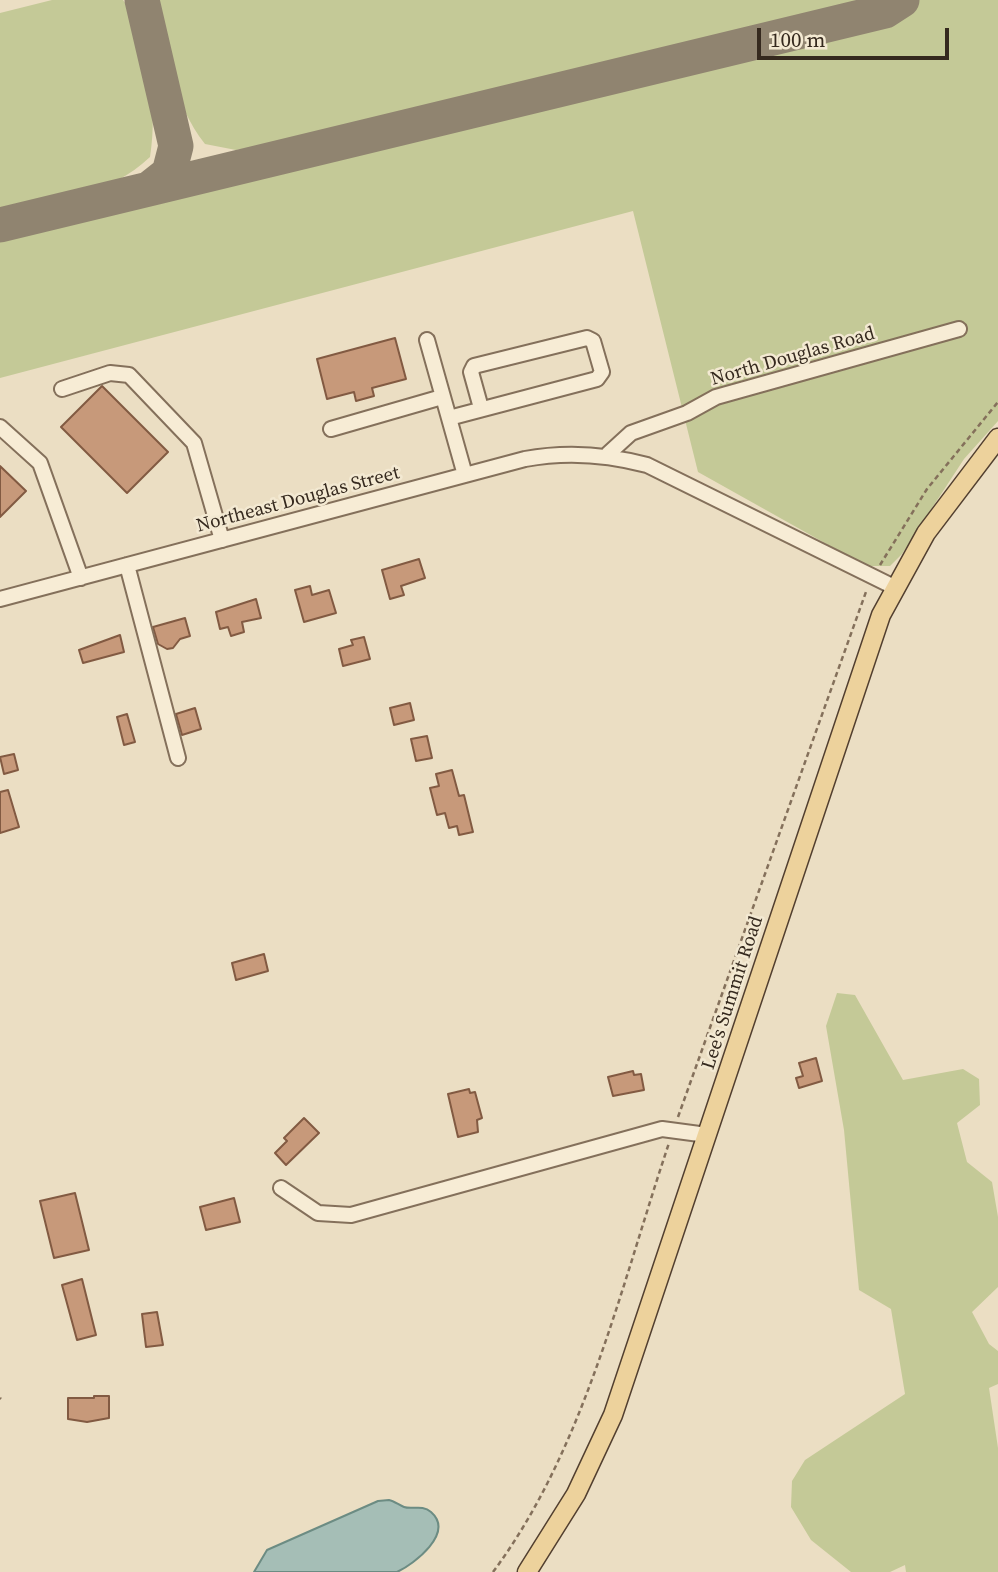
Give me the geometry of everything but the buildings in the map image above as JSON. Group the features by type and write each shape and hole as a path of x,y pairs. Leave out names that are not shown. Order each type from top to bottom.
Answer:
{"main road":[{"name":"Lee's Summit Road","path":"527,1572 576,1494 613,1415 868,650 894,587 926,533 998,438"}],"street":[{"name":"North Douglas Road","path":"608,454 631,433 687,413 716,397 959,329"},
{"path":"449,418 597,379 602,372 593,341 587,338 474,366 471,372 481,408"},
{"path":"427,340 465,475"},
{"path":"62,389 110,373 129,375 194,443 222,540"},
{"path":"331,429 442,397"},
{"path":"0,427 40,463 81,578"},
{"name":"Northeast Douglas Street","path":"0,599 542,456 608,454 647,465 894,587"},
{"path":"127,565 177,758"},
{"path":"281,1188 318,1213 351,1215 649,1132 674,1128 707,1135"}],"path":[{"path":"494,1572 531,1516 597,1363 674,1128 853,622 872,577 927,489 998,402"}],"green space":[{"path":"52,0 123,0 128,7 149,81 153,117 150,157 134,170 99,189 0,215 0,13"},
{"path":"154,0 857,0 800,20 297,141 236,150 205,144 194,128 172,76"},
{"path":"912,0 998,0 998,421 964,459 902,554 890,566 870,566 857,561 698,472 633,211 0,378 0,235 884,19 902,11"},
{"path":"837,993 855,995 903,1080 963,1069 979,1079 980,1105 957,1123 967,1162 992,1182 998,1217 998,1287 972,1312 989,1344 998,1351 998,1384 989,1388 998,1448 998,1572 906,1572 905,1565 890,1572 851,1572 811,1540 791,1507 792,1481 805,1460 905,1394 891,1309 859,1290 844,1130 826,1026"}],"water":[{"path":"389,1500 404,1507 428,1510 437,1520 438,1529 435,1538 422,1555 397,1572 254,1572 267,1550 378,1501"}],"taxiway":[{"path":"142,0 176,146 169,173 150,188"},
{"path":"0,225 885,11 902,0"}]}
